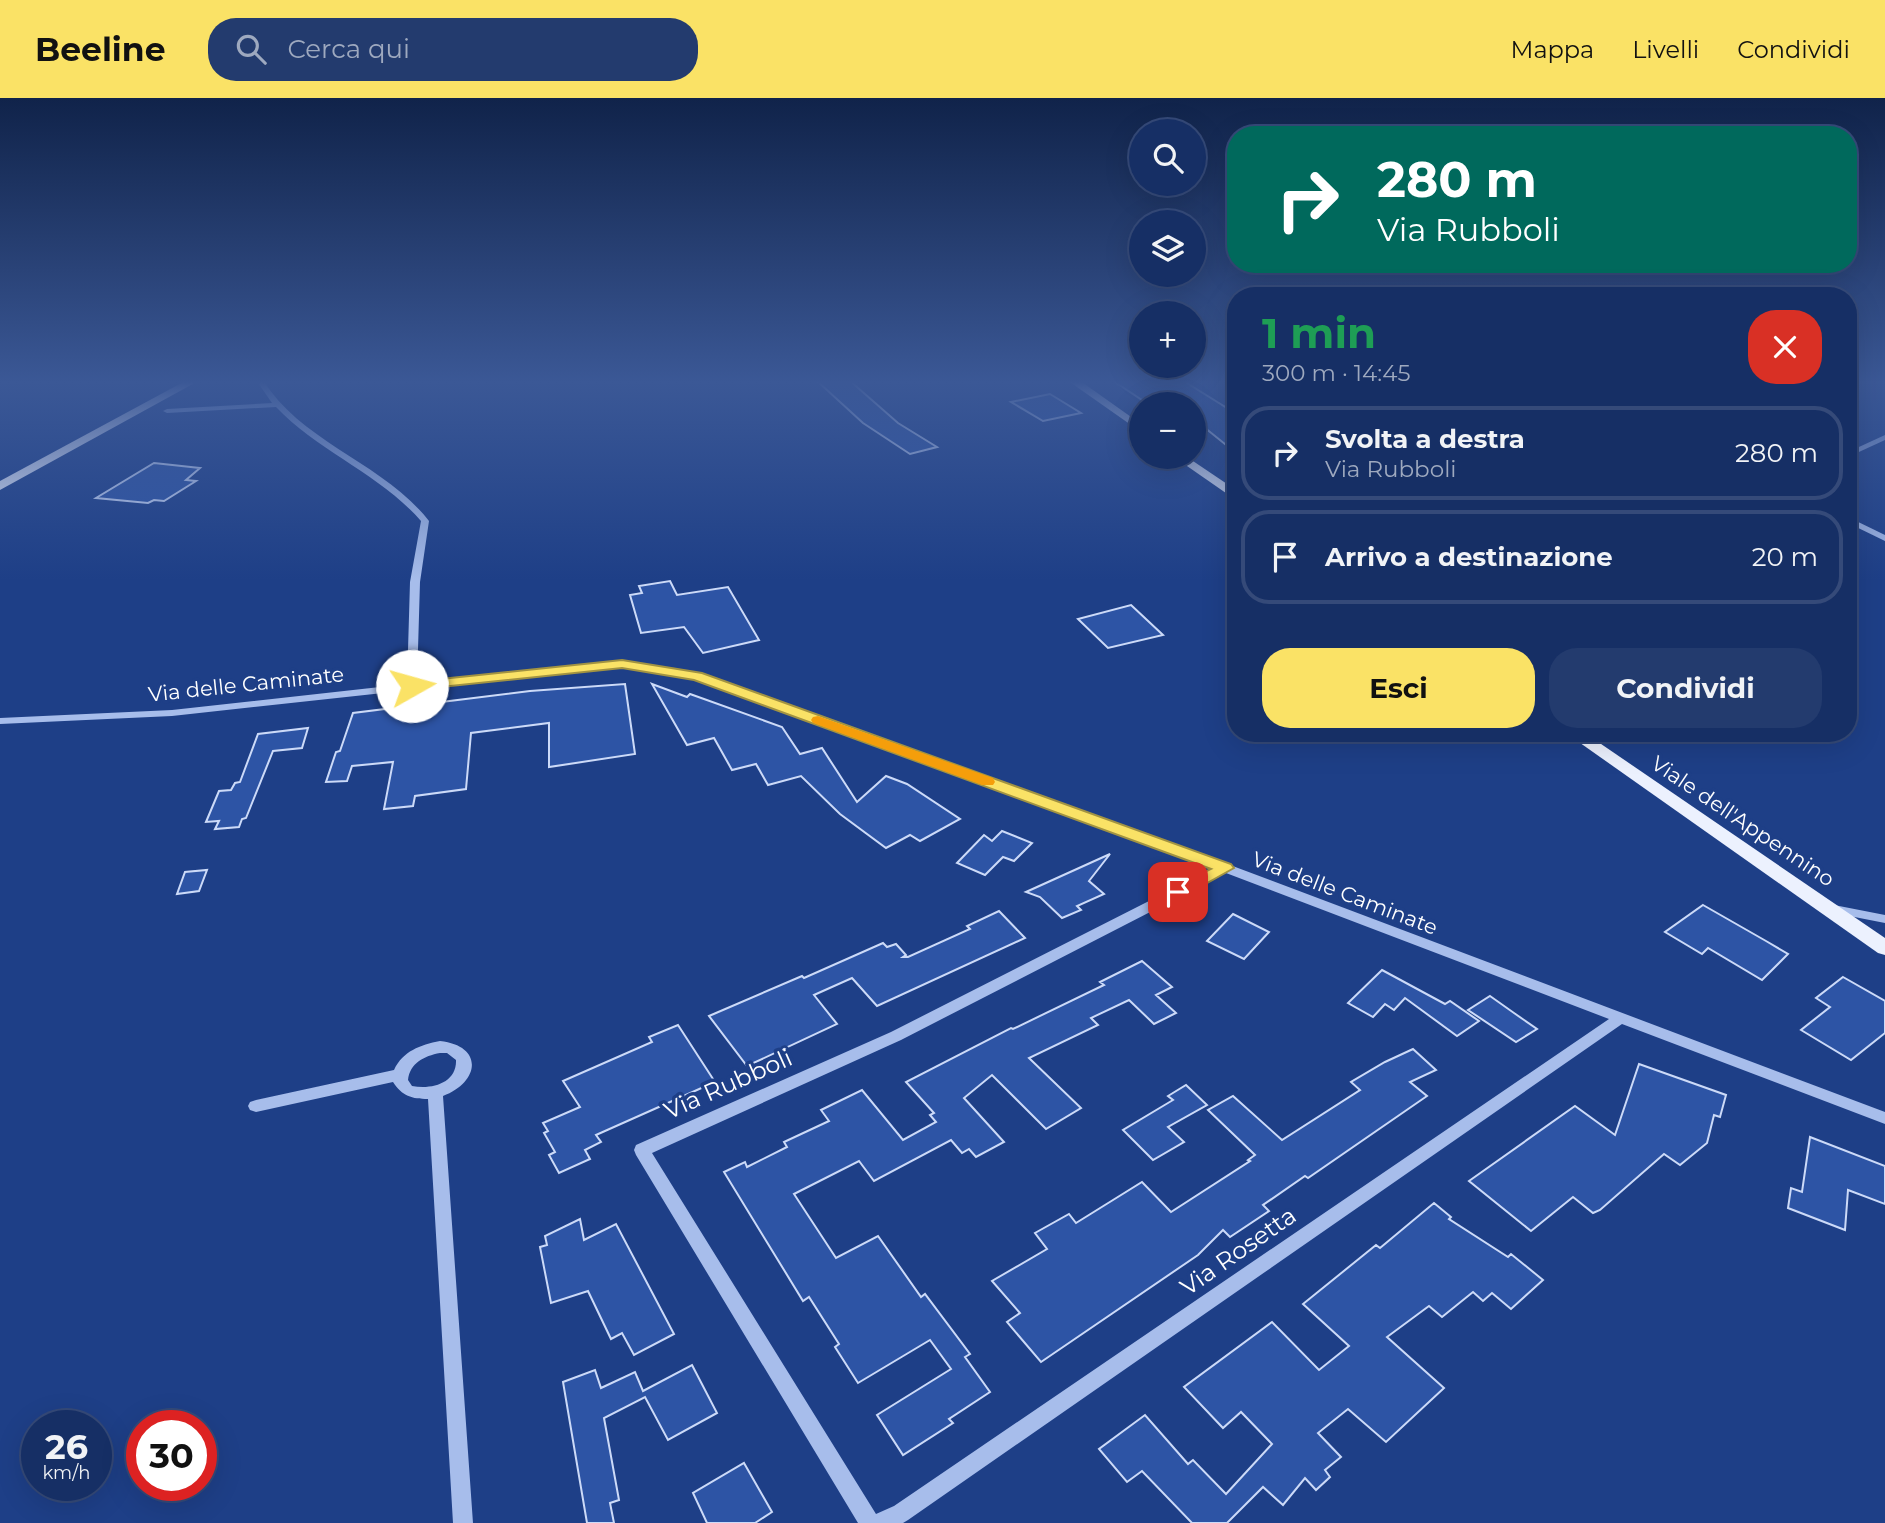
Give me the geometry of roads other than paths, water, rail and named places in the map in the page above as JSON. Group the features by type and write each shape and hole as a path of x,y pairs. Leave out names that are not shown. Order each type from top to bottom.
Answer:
{"main road":[{"path":"0,486 73,446"},
{"path":"1197,469 1227,490"},
{"name":"Viale dell'Appennino","path":"1587,742 1884,945"}],"street":[{"path":"329,446 403,498 425,521 415,582 412,686"},
{"path":"1857,524 1885,538"},
{"name":"Via delle Caminate","path":"0,721 172,713 622,664 697,676 1225,868 1885,1118"},
{"name":"Via Rubboli","path":"870,1523 642,1150 896,1036 1225,868"},
{"path":"1830,909 1885,919"},
{"name":"Via Rosetta","path":"881,1523 924,1497 1621,1018"},
{"path":"450,1048 464,1057 463,1072 449,1087 435,1093 421,1095 407,1090 400,1081 400,1075 410,1059 429,1049 450,1048"},
{"path":"256,1106 400,1075"},
{"path":"435,1093 463,1523"}]}
